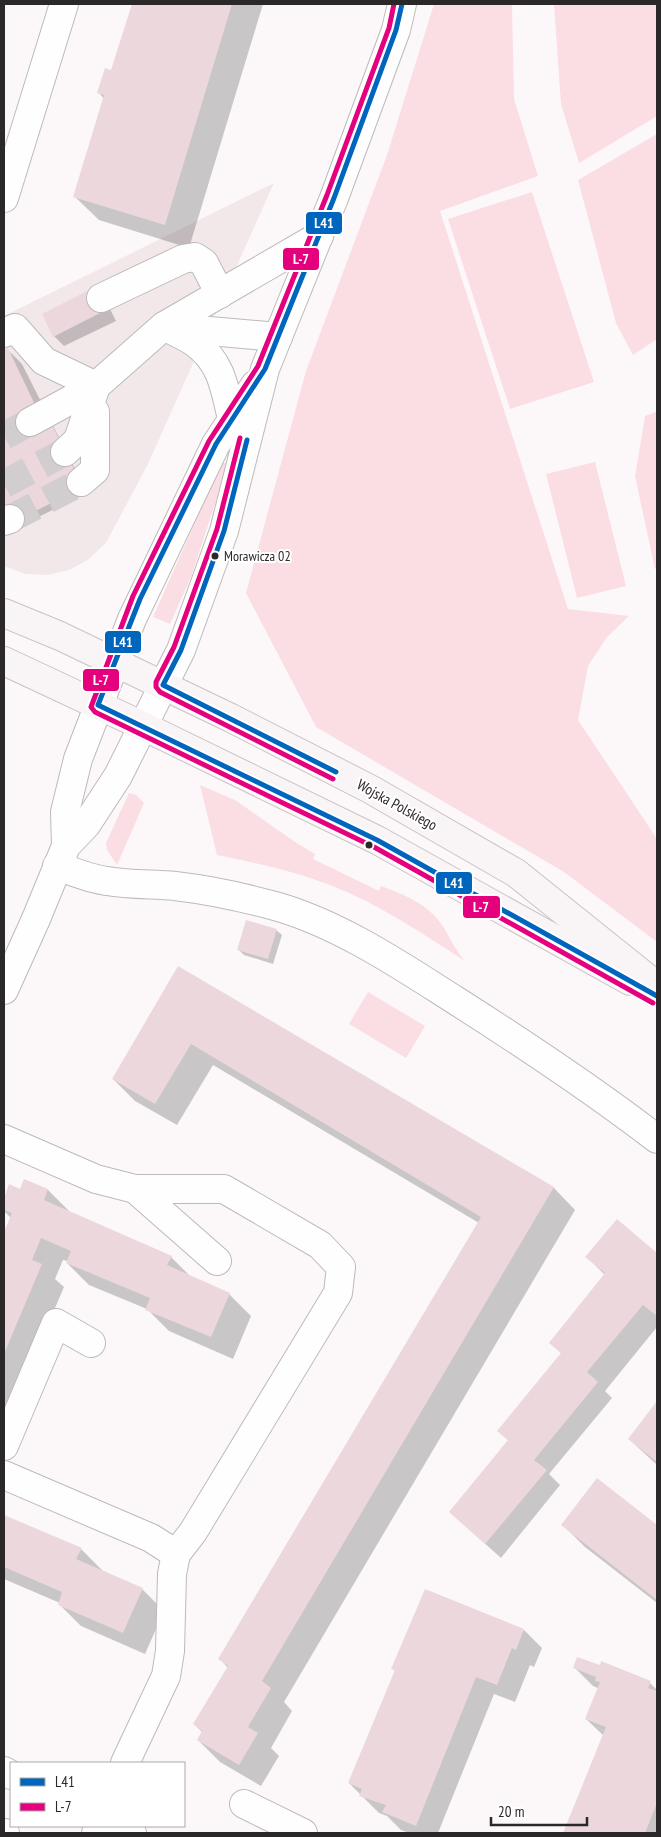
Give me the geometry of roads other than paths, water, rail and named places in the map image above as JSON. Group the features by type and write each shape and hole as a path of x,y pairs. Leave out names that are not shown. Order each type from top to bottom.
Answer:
{"main road":[{"name":"Wojska Polskiego","path":"4,613 60,636 163,685 370,789 516,874 657,986"},
{"path":"4,661 143,726 377,840 657,996"}],"street":[{"path":"4,198 64,4"},
{"path":"61,856 105,798 182,650 224,531 265,369 319,236 396,30 402,4"},
{"path":"30,422 96,386 164,326 319,236"},
{"path":"101,298 183,258 195,258 204,263 220,294"},
{"path":"164,326 278,337"},
{"path":"164,326 196,344 216,365 223,382 232,420"},
{"path":"4,333 15,328 44,361 96,386"},
{"path":"4,990 36,919 61,856 66,812 75,769 140,599 216,444 265,369"},
{"path":"65,452 78,440 96,386"},
{"path":"81,482 95,470 96,386"},
{"path":"61,856 94,879 109,882 173,886 242,898 277,907 313,920 357,941 438,989 571,1076 657,1139"},
{"path":"4,1139 96,1180 135,1189 224,1189 320,1245 341,1267 338,1293 193,1532 176,1554 172,1574 170,1651 166,1676 125,1762"},
{"path":"135,1189 217,1261"},
{"path":"4,1446 56,1323 91,1343"},
{"path":"4,1475 151,1538 176,1554"},
{"path":"244,1804 302,1833"},
{"path":"120,1827 132,1833"}],"tunnel":[{"path":"4,436 30,422"},
{"path":"4,484 65,452"},
{"path":"10,519 81,482"}],"place":[{"name":"Morawicza 02","path":"215,556"}]}
